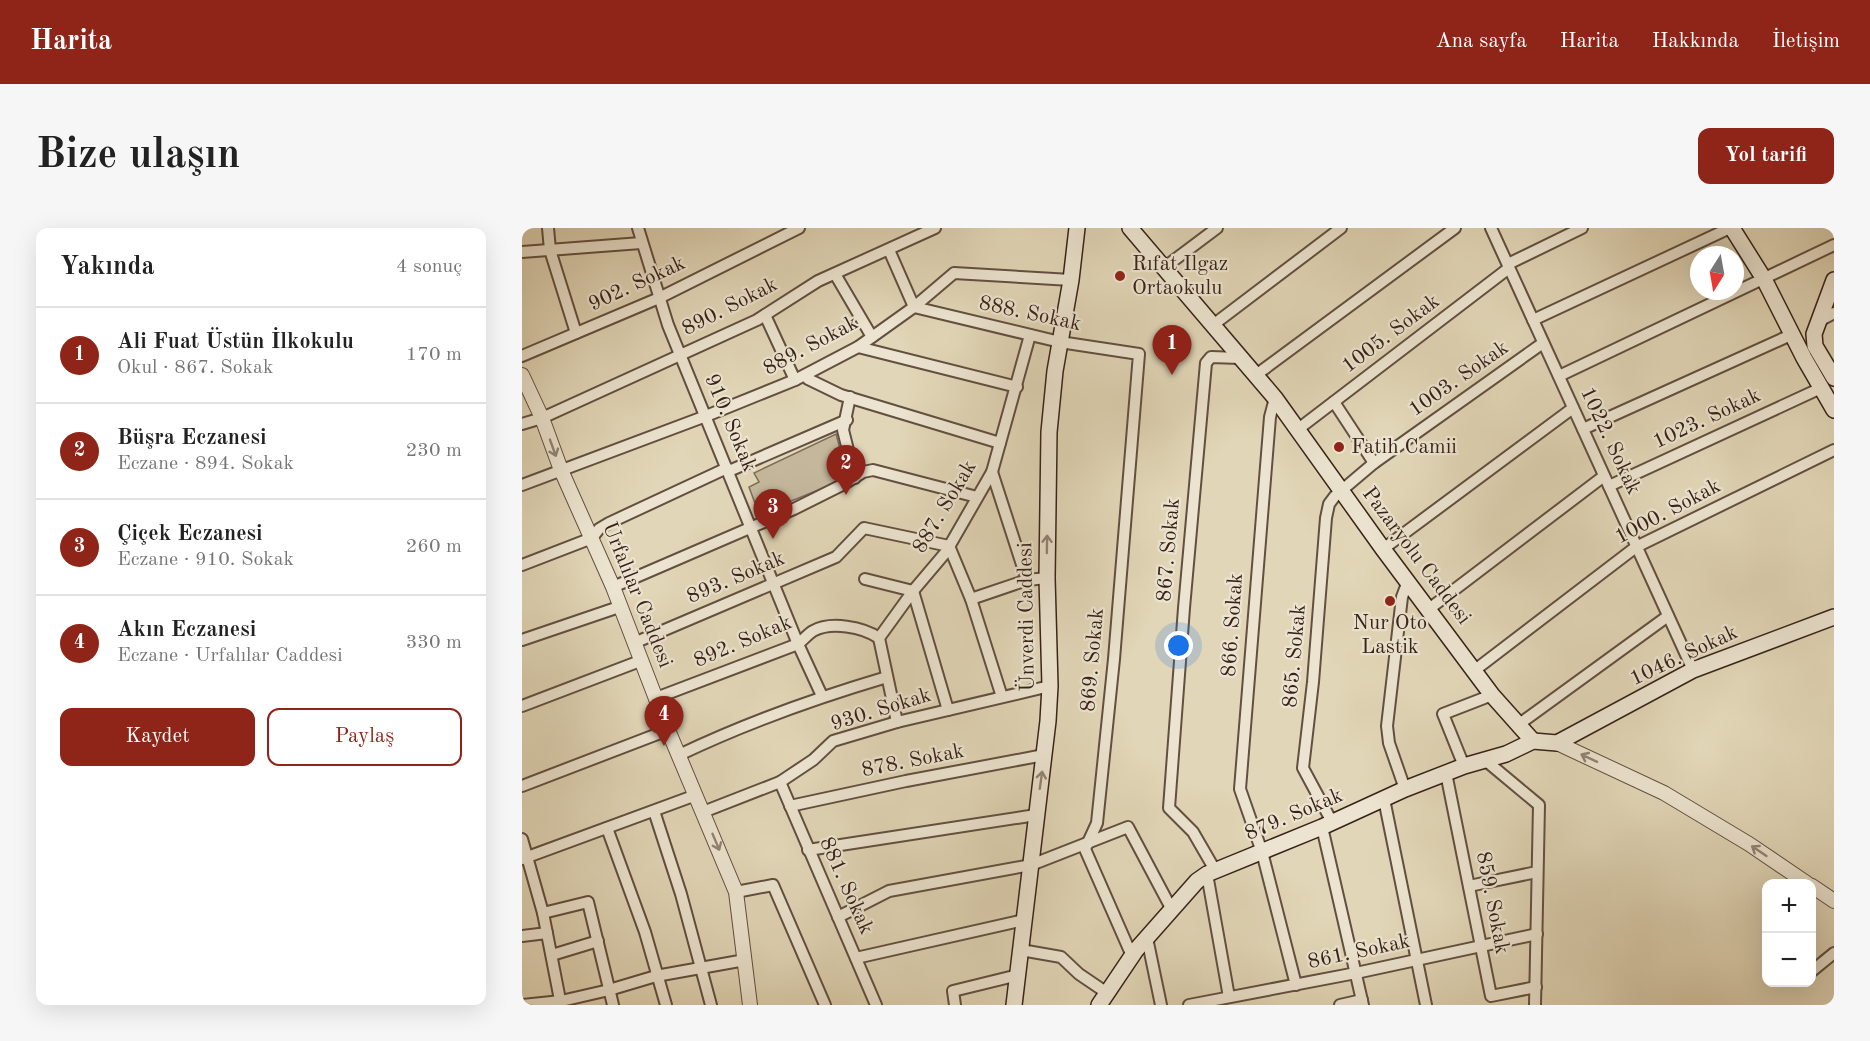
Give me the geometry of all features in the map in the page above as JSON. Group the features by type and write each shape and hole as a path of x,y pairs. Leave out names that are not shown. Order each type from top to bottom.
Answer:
{"main road":[{"name":"Ünverdi Caddesi","path":"1014,1005 1050,686 1047,578 1049,432 1055,371 1071,280 1077,228"},
{"name":"Pazaryolu Caddesi","path":"1130,228 1275,398 1383,549 1492,695 1533,741"},
{"path":"1731,228 1764,279 1834,410"},
{"path":"1834,280 1814,334 1815,346 1834,378"},
{"name":"1046. Sokak","path":"1557,743 1693,670 1834,617"},
{"path":"1533,741 1557,743"},
{"name":"879. Sokak","path":"1103,999 1132,956 1171,908 1197,881 1211,872 1406,789 1464,766 1506,754 1533,741"}],"street":[{"path":"548,228 550,250 576,333"},
{"name":"902. Sokak","path":"522,357 659,298 799,228"},
{"name":"890. Sokak","path":"522,424 542,418 765,315 835,274 935,228"},
{"path":"1165,267 1217,228"},
{"path":"1213,325 1341,228"},
{"path":"1256,375 1455,228"},
{"name":"1022. Sokak","path":"1491,228 1693,670"},
{"name":"1005. Sokak","path":"1297,430 1508,266 1582,228"},
{"path":"1533,320 1731,228"},
{"path":"522,252 550,250 642,233"},
{"name":"910. Sokak","path":"642,233 659,298 680,355 752,526 798,644 822,696"},
{"path":"1559,376 1834,245"},
{"path":"889,250 914,307"},
{"name":"889. Sokak","path":"522,485 800,378 858,347 914,307 954,273 1071,280"},
{"path":"835,274 872,337"},
{"name":"888. Sokak","path":"914,307 1060,342 1139,354"},
{"path":"1817,322 1834,314"},
{"path":"765,315 800,378 808,379 850,397 1000,443"},
{"path":"1583,429 1793,334"},
{"name":"887. Sokak","path":"879,638 950,546 992,472 1030,335"},
{"name":"1003. Sokak","path":"1341,491 1374,463 1544,343"},
{"path":"858,347 1017,387"},
{"name":"869. Sokak","path":"1132,956 1085,849 1097,823 1114,659 1139,354"},
{"name":"867. Sokak","path":"1211,872 1193,831 1169,808 1206,363 1211,357 1240,358"},
{"name":"Urfalılar Caddesi","path":"522,375 613,587 640,661 736,892 750,1005"},
{"name":"1023. Sokak","path":"1429,609 1606,481 1821,388"},
{"path":"850,397 847,420 843,430 855,478"},
{"name":"866. Sokak","path":"1275,398 1269,429 1240,789 1262,852 1296,985"},
{"path":"1334,402 1374,463"},
{"path":"1383,549 1573,408"},
{"path":"522,565 592,538 599,529 609,523 728,469 847,420"},
{"name":"1000. Sokak","path":"1474,670 1636,547 1834,450"},
{"path":"613,587 794,509 863,472 873,470 977,497"},
{"path":"992,472 1027,580"},
{"name":"865. Sokak","path":"1341,491 1329,504 1326,518 1303,768 1327,824 1362,1003"},
{"name":"893. Sokak","path":"633,643 836,557 864,528 950,546"},
{"path":"950,546 971,599 1002,697"},
{"path":"971,599 1027,580 1047,578"},
{"path":"865,579 913,591 948,710"},
{"path":"1406,789 1389,743 1387,726 1402,597 1408,581"},
{"path":"522,640 620,607"},
{"path":"1518,725 1668,616"},
{"name":"892. Sokak","path":"656,698 798,644 813,631 829,626 870,631 879,638"},
{"path":"879,638 897,722"},
{"path":"522,706 640,661"},
{"path":"679,755 718,736 822,696 887,677"},
{"name":"930. Sokak","path":"703,812 780,782 813,760 833,741 897,722 1050,686"},
{"path":"1464,766 1443,714 1492,695"},
{"path":"522,786 668,730"},
{"path":"1557,743 1664,793 1749,844 1801,879"},
{"name":"878. Sokak","path":"790,806 1044,755"},
{"path":"1485,760 1539,805 1535,1005"},
{"name":"859. Sokak","path":"1446,773 1491,996 1536,987"},
{"name":"881. Sokak","path":"780,782 876,1005"},
{"path":"525,858 696,795"},
{"path":"1384,799 1426,1005"},
{"path":"654,811 681,894 711,1005"},
{"path":"808,850 1036,814"},
{"path":"838,917 889,891 1031,865 1128,827 1171,908"},
{"path":"607,828 634,898 666,1005"},
{"path":"522,838 525,858 543,913 561,1003"},
{"path":"1211,872 1229,997"},
{"path":"1469,886 1538,872"},
{"path":"736,892 773,885 822,1004"},
{"path":"1816,889 1834,901"},
{"path":"543,913 588,902 613,1005"},
{"path":"856,958 1024,920"},
{"path":"522,936 547,933"},
{"name":"861. Sokak","path":"1189,1005 1356,973 1537,934"},
{"path":"1147,938 1161,1005"},
{"path":"552,955 598,941"},
{"path":"1021,950 1061,957 1103,999"},
{"path":"1816,968 1834,953"},
{"path":"522,1005 561,1003 657,976 745,960"},
{"path":"955,1005 953,991 1018,975"},
{"path":"1340,1005 1362,1003"}],"shaded area":[{"path":"836,434 848,478 759,514 749,487 759,482 754,473"}],"place":[{"name":"Rıfat Ilgaz Ortaokulu","path":"1120,276"},
{"name":"Ali Fuat Üstün İlkokulu","path":"1172,375"},
{"name":"Fatih Camii","path":"1339,447"},
{"name":"Büşra Eczanesi","path":"846,495"},
{"name":"Çiçek Eczanesi","path":"773,539"},
{"name":"Nur Oto Lastik","path":"1390,601"},
{"name":"Akın Eczanesi","path":"664,746"}]}
